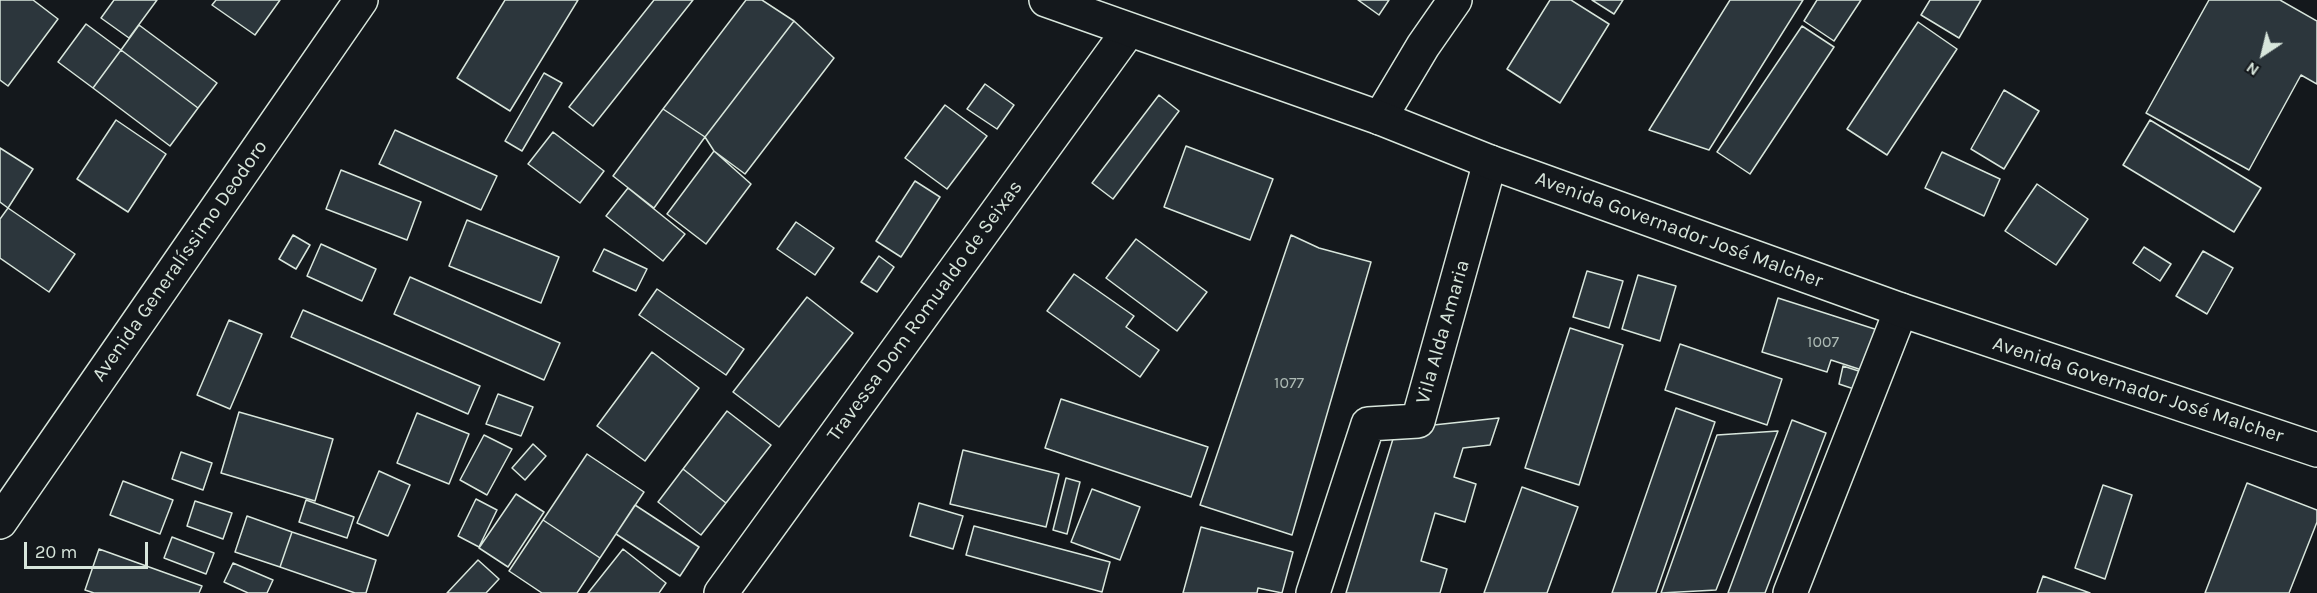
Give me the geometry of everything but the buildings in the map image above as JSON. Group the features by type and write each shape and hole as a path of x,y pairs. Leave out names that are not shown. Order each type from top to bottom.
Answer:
{"street":[{"name":"Avenida Generalíssimo Deodoro","path":"0,522 361,0"},
{"name":"Avenida Governador José Malcher","path":"1046,0 1380,118 1490,162 1901,310 2317,450"},
{"path":"1380,118 1423,46 1455,0"},
{"name":"Travessa Dom Romualdo de Seixas","path":"721,593 1130,30"},
{"name":"Vila Alda Amaria","path":"1313,593 1368,424 1418,421 1490,162"},
{"path":"1790,593 1901,310"}]}
